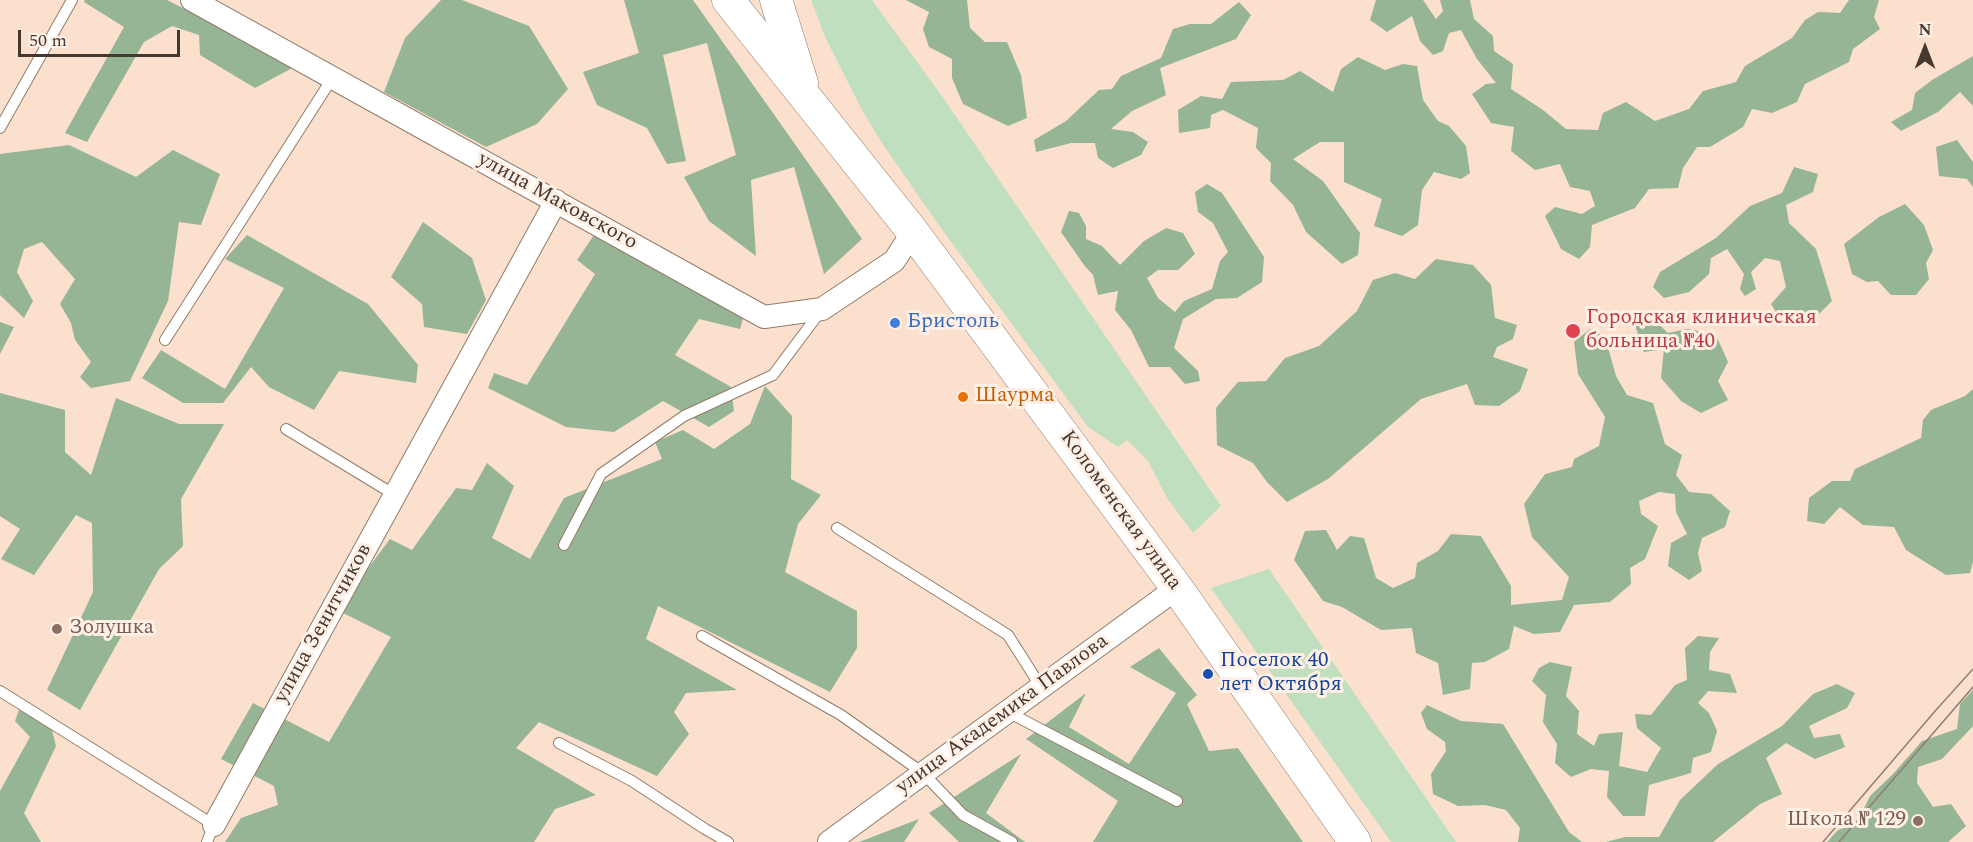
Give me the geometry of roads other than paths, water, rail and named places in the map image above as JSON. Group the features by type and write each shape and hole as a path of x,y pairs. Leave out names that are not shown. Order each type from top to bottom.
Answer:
{"main road":[{"path":"728,0 808,101"},
{"name":"Коломенская улица","path":"776,0 808,101 913,232 1177,588 1354,842"}],"street":[{"name":"улица Маковского","path":"192,0 764,317 822,309 894,261 913,232"},
{"name":"улица Зенитчиков","path":"211,833 556,201"},
{"name":"улица Академика Павлова","path":"829,842 1177,588"}],"lane":[{"path":"0,128 72,0"},
{"path":"165,340 333,77"},
{"path":"564,545 601,474 684,416 773,375 822,309"},
{"path":"286,429 395,495"},
{"path":"837,528 1008,635 1041,687"},
{"path":"702,636 841,715 923,773 963,815 1012,842"},
{"name":"улица Зенитчиков","path":"0,691 211,833"},
{"path":"1007,712 1177,801"},
{"path":"559,743 632,781 728,842"}],"tram line":[{"path":"1823,842 1973,669"},
{"path":"1839,842 1973,687"}],"place":[{"name":"Бристоль","path":"895,323"},
{"name":"Городская клиническая больница №40","path":"1573,331"},
{"name":"Шаурма","path":"963,397"},
{"name":"Золушка","path":"57,629"},
{"name":"Поселок 40 лет Октября","path":"1208,674"},
{"name":"Школа № 129","path":"1918,821"}]}
